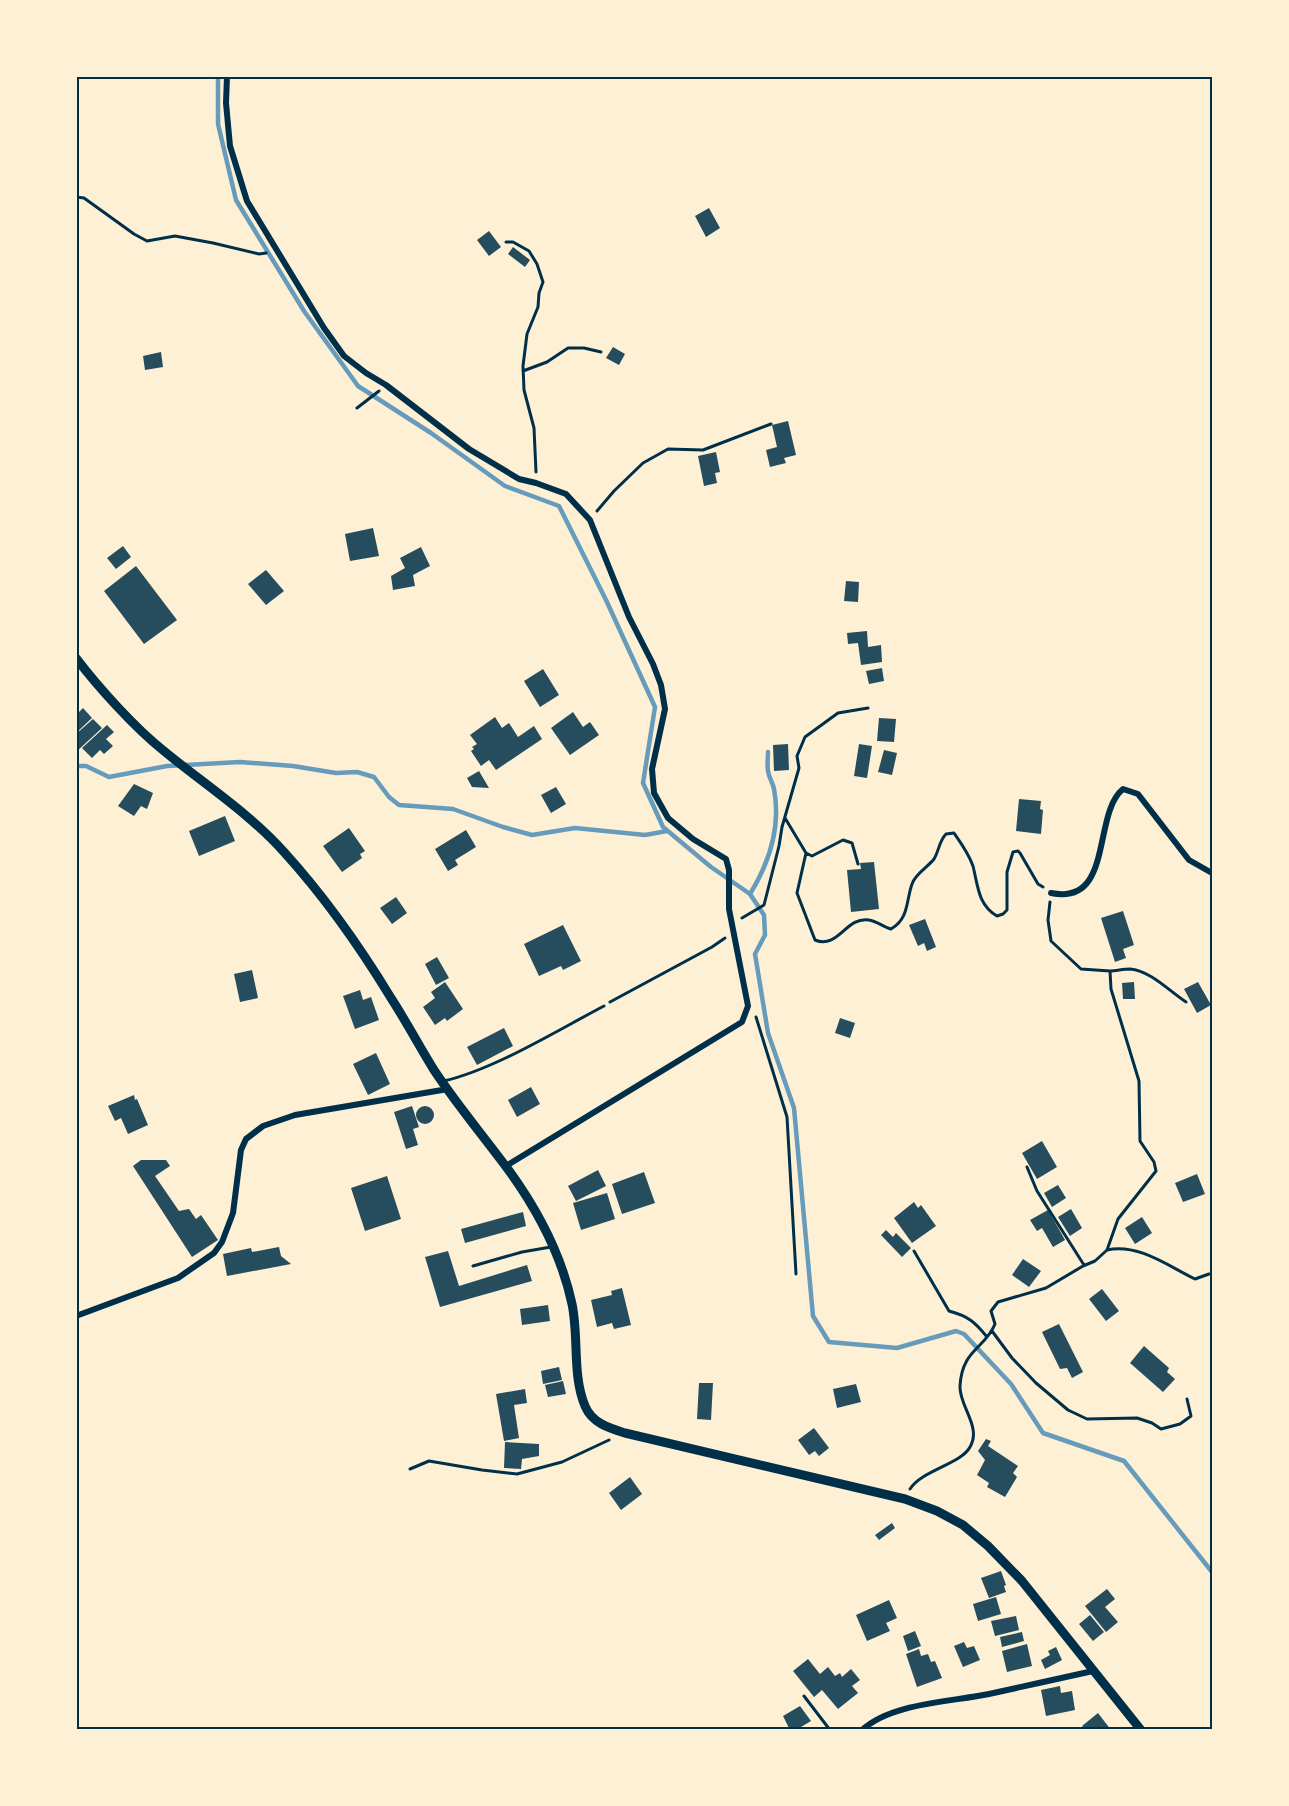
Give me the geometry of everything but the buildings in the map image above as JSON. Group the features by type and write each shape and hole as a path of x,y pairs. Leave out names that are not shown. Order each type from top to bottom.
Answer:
{"main road":[{"path":"76,658 138,728 234,806 283,851 350,935 445,1085 506,1166 536,1212 552,1246 573,1305 580,1387 585,1407 598,1422 625,1433 904,1499 937,1511 963,1525 988,1546 1022,1581 1141,1730"}],"street":[{"path":"226,76 230,146 247,201 317,318 344,356 366,374 386,385 469,449 519,479 566,494 590,520 629,617 661,685 664,708 652,770 654,793 668,818 693,839 726,859 729,870 729,909 748,1006 742,1022 506,1166"},
{"path":"1051,893 1058,895 1076,891 1089,881 1096,870 1110,807 1117,794 1123,789 1138,794 1189,860 1212,873"},
{"path":"76,1316 178,1278 214,1253 222,1242 233,1213 241,1150 246,1139 263,1126 295,1115 445,1085"},
{"path":"861,1730 886,1714 909,1707 988,1694 1093,1671"}],"lane":[{"path":"445,1085 508,1056 604,1006"},
{"path":"473,1266 552,1246"}],"path":[{"path":"76,196 84,198 147,241 175,236 259,254"},
{"path":"506,242 513,242 530,251 543,282 538,307 527,334 524,371 524,390 534,428 536,483"},
{"path":"524,371 547,362 568,348 584,348 601,352"},
{"path":"357,408 384,386"},
{"path":"590,520 614,491 643,463 668,449 704,450 771,424"},
{"path":"750,913 764,905 785,818 800,768 797,756 805,737 838,713 868,708"},
{"path":"785,818 806,853 812,856 843,840 852,843 858,864"},
{"path":"806,853 797,893 815,940 822,944 830,942 856,921 870,920 891,929 896,926 903,918 909,903 912,881 934,858 940,840 946,834 954,833 964,846 972,865 978,893 988,911 997,916 1003,914 1007,910 1007,872 1013,852 1018,851 1038,884 1051,893 1048,920 1051,941 1081,969 1110,971 1130,969 1143,973 1186,1002"},
{"path":"604,1006 712,947 734,931"},
{"path":"904,1499 912,1486 969,1450 975,1436 960,1388 964,1364 971,1352 987,1337 996,1324 990,1311 998,1302 1046,1288 1084,1265 1095,1261 1107,1250 1118,1219 1156,1171 1154,1162 1140,1141 1139,1081 1111,989 1110,971"},
{"path":"748,1006 755,1013 787,1117 796,1274"},
{"path":"1027,1167 1037,1191 1084,1265"},
{"path":"1107,1250 1118,1248 1134,1251 1195,1279 1209,1274"},
{"path":"914,1251 950,1311 965,1315 978,1325 987,1337"},
{"path":"992,1331 1012,1358 1036,1383 1068,1410 1087,1419 1137,1418 1161,1429 1179,1424 1191,1416 1186,1399"},
{"path":"410,1469 429,1461 517,1474 562,1462 625,1433"},
{"path":"804,1696 830,1730"}],"waterway":[{"path":"218,76 218,124 236,200 304,311 358,386 431,433 505,486 559,506 606,600 655,707 643,783 663,827 711,867 750,894 764,915 765,935 755,954 768,1033 794,1108 813,1316 829,1342 897,1348 956,1331 964,1334 1011,1384 1043,1433 1124,1461 1212,1572"},
{"path":"750,894 768,857 776,817 776,803 768,771 768,752"},
{"path":"76,766 86,766 109,777 167,766 240,762 293,766 336,773 357,772 374,777 389,797 399,805 453,809 532,835 575,828 645,835 667,831"}]}
